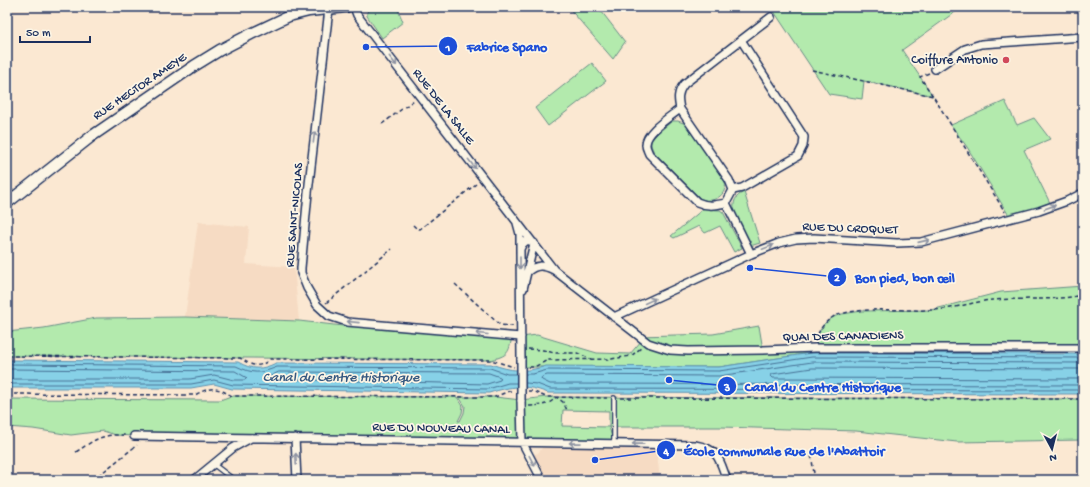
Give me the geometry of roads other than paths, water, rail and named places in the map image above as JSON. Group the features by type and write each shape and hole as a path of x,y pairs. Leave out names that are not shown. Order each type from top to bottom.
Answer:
{"street":[{"name":"RUE HECTOR AMEYE","path":"7,203 92,136 194,66 220,50 250,34 290,16 323,9 346,7"},
{"name":"RUE DE LA SALLE","path":"354,7 357,15 534,243 521,297"},
{"name":"RUE SAINT-NICOLAS","path":"323,9 301,268 303,280 307,288 320,308 329,316 347,322 521,337"},
{"path":"750,254 726,203 732,190 729,180 680,109 678,99 679,90 684,84 771,17"},
{"path":"935,69 965,49 981,44 1083,37"},
{"path":"732,190 742,188 798,156 803,146 804,137 741,40"},
{"path":"680,109 650,133 646,139 645,146 649,154 697,202 711,206 726,203"},
{"name":"RUE DU CROQUET","path":"614,317 750,254 779,243 796,239 814,238 897,243 921,242 1052,207 1083,194"},
{"name":"RUE DE LA SALLE","path":"516,219 520,234 520,364 522,442"},
{"path":"520,249 523,243 530,240 534,243 554,270"},
{"path":"528,272 539,265 554,270 614,317"},
{"name":"QUAI DES CANADIENS","path":"614,317 648,344 678,351 815,348 1083,348"},
{"name":"RUE DU NOUVEAU CANAL","path":"134,436 694,445 703,446 715,452 719,456 726,480"},
{"path":"197,479 233,448 251,438"},
{"path":"296,438 297,480"},
{"path":"522,442 542,480"}],"lane":[{"path":"614,398 614,444"},
{"path":"213,464 230,476"}],"water":[{"path":"811,353 1083,354 1083,394 548,393 525,387 505,389 489,393 232,389 214,384 191,388 7,388 7,360 238,362 252,368 262,368 276,363 491,364 512,370 531,370 546,366 719,367"}],"place":[{"name":"Fabrice Spano","path":"366,47"},
{"name":"Coiffure Antonio","path":"1006,60"},
{"name":"Bon pied, bon œil","path":"750,268"},
{"name":"Canal du Centre Historique","path":"669,380"},
{"name":"École communale Rue de l'Abattoir","path":"595,460"}]}
